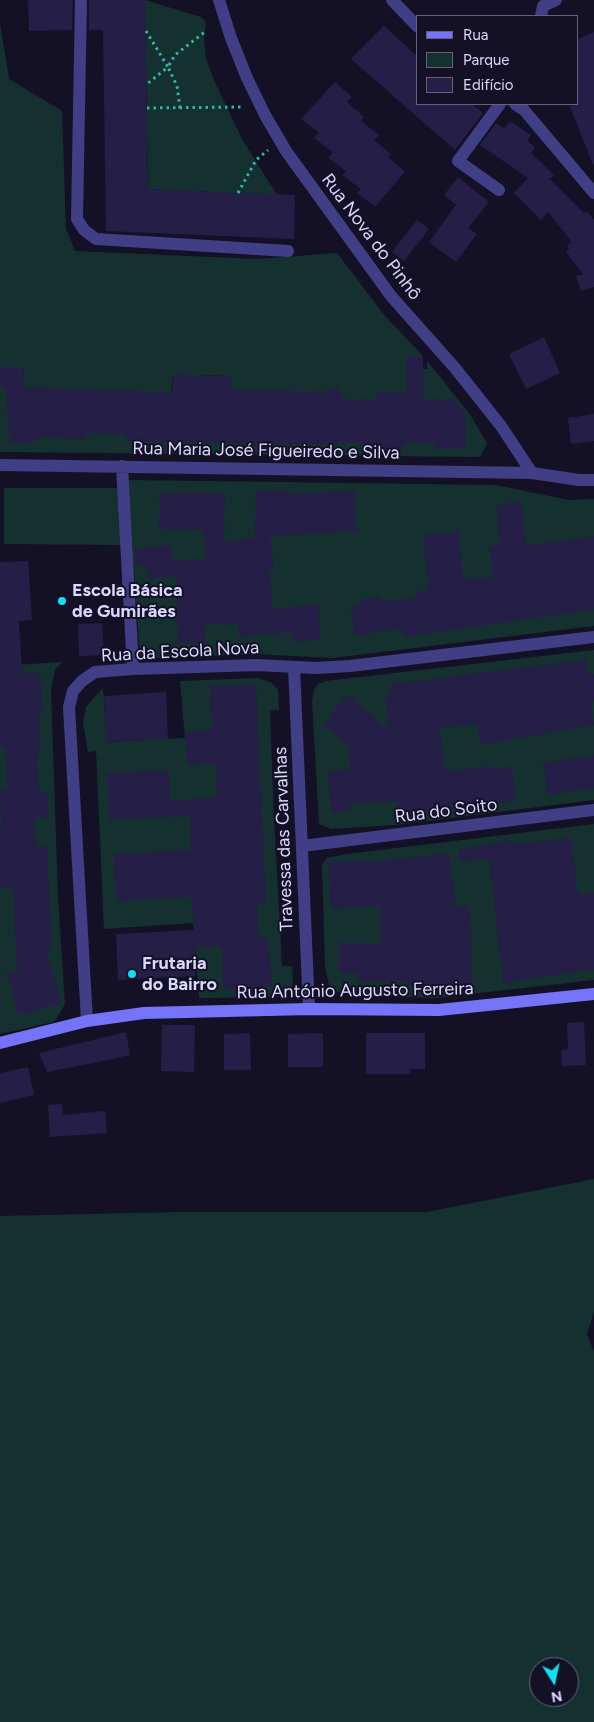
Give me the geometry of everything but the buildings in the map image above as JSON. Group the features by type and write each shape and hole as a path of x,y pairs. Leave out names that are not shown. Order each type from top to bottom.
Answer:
{"street":[{"path":"81,0 77,219 84,230 96,238 288,251"},
{"name":"Rua Nova do Pinhô","path":"219,0 231,38 247,78 280,140 338,225 391,296 455,368 501,426 532,473"},
{"path":"392,0 416,25"},
{"path":"541,15 543,6 556,0"},
{"path":"498,190 458,161 499,105"},
{"path":"521,106 594,193"},
{"name":"Rua Maria José Figueiredo e Silva","path":"0,465 532,473 579,480 594,480"},
{"path":"122,466 132,669"},
{"name":"Rua da Escola Nova","path":"88,1021 69,707 73,691 82,680 95,672 132,669 257,665 294,667 359,666 594,638"},
{"name":"Travessa das Carvalhas","path":"294,667 309,1009"},
{"name":"Rua do Soito","path":"302,846 594,810"},
{"name":"Rua António Augusto Ferreira","path":"0,1043 88,1021 144,1013 309,1009 439,1010 594,994"}],"path":[{"path":"146,31 177,86 180,108"},
{"path":"147,84 168,67 175,55 206,31"},
{"path":"147,108 228,108"},
{"path":"238,193 256,160 280,140"}],"green space":[{"path":"145,0 201,17 206,22 204,40 206,58 214,80 242,139 277,195 148,189"},
{"path":"0,23 9,79 62,111 66,229 75,251 257,259 337,253 385,316 423,356 406,357 406,385 423,385 423,369 427,369 427,361 469,413 487,443 480,457 0,452 0,387 22,386 24,368 0,367","holes":["173,375 181,417 169,416","201,375 231,376 230,394 200,393"]},
{"path":"128,480 496,485 569,500 594,499 594,626 333,658 254,654 140,659"},
{"path":"4,488 118,488 121,545 4,544"},
{"path":"594,650 594,800 395,825 331,829 319,824 312,701 314,690 318,684 326,681"},
{"path":"62,662 55,670 51,689 58,898 65,1004 53,1022 0,1034 0,666"},
{"path":"258,678 272,683 278,690 279,710 270,711 274,819 282,966 292,966 293,984 289,991 279,997 199,998 193,923 104,929 96,751 88,752 83,723 86,707 103,688 107,742 185,738 180,681"},
{"path":"594,824 594,980 435,998 354,996 334,991 329,985 325,967 322,865 327,858"},
{"path":"594,1179 594,1311 587,1334 594,1352 594,1722 0,1722 0,1216 180,1212 427,1212"}],"place":[{"name":"Escola Básica de Gumirães","path":"62,601"},
{"name":"Frutaria do Bairro","path":"132,974"}]}
